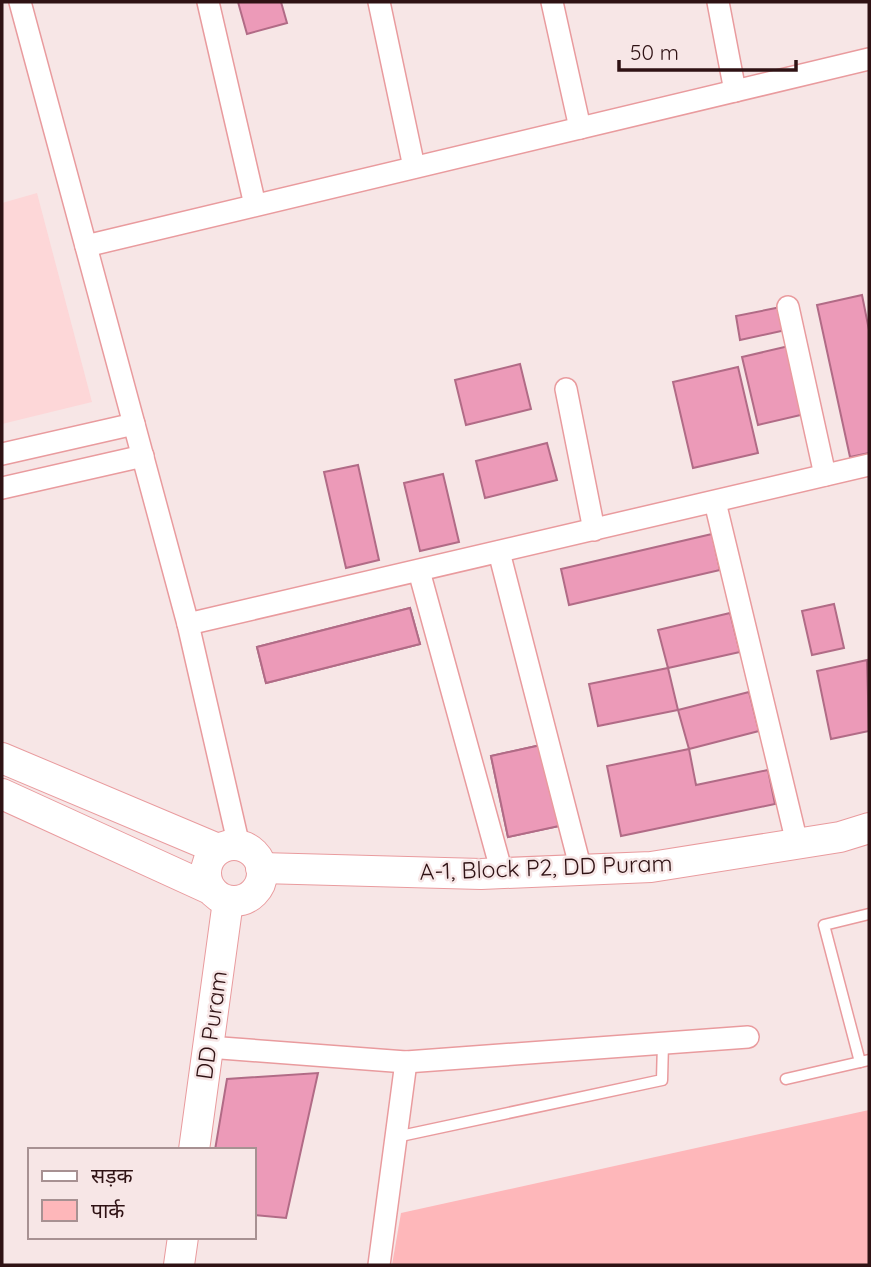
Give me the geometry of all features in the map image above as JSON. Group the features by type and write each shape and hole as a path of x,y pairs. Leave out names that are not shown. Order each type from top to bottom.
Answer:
{"street":[{"path":"20,2 188,624 229,847"},
{"path":"208,2 255,205"},
{"path":"379,2 414,167"},
{"path":"552,2 580,128"},
{"path":"718,2 735,91"},
{"path":"86,246 869,59"},
{"path":"788,307 825,475"},
{"path":"566,389 594,530"},
{"path":"2,454 134,424"},
{"path":"2,488 143,456"},
{"path":"188,624 869,465"},
{"path":"715,502 797,843"},
{"path":"499,552 582,870"},
{"path":"419,571 502,873"},
{"path":"2,758 257,857 261,867 257,889 239,901 219,895 2,794"},
{"name":"A-1, Block P2, DD Puram","path":"261,867 502,873 651,867 869,828"},
{"path":"219,895 206,868 229,847"},
{"name":"DD Puram","path":"194,1148 208,1047 219,895"},
{"path":"208,1047 406,1062 748,1037"},
{"path":"379,1265 406,1062"},
{"path":"179,1265 183,1239"}],"lane":[{"path":"786,1079 865,1061 824,925 869,914"},
{"path":"396,1137 662,1080 663,1043"}],"shaded area":[{"path":"37,193 92,402 2,424 2,203"}],"green space":[{"path":"869,1110 869,1265 392,1265 401,1213"}],"building":[{"path":"238,2 281,2 287,23 247,34"},
{"path":"862,295 869,330 869,453 850,457 817,305"},
{"path":"781,307 786,330 740,340 736,316"},
{"path":"789,346 805,414 758,425 742,357"},
{"path":"520,364 531,409 466,425 455,380"},
{"path":"738,367 758,453 693,468 673,382"},
{"path":"547,443 557,480 485,498 476,461"},
{"path":"358,465 379,560 346,568 324,472"},
{"path":"443,474 459,542 420,551 404,483"},
{"path":"712,534 720,570 569,605 561,569"},
{"path":"834,604 844,648 812,655 802,611"},
{"path":"410,608 420,644 266,683 257,647"},
{"path":"410,608 420,644 266,683 257,647"},
{"path":"730,613 740,652 668,668 658,630"},
{"path":"867,660 869,731 831,739 817,671"},
{"path":"668,668 678,710 598,726 589,684"},
{"path":"749,692 759,731 689,749 678,710"},
{"path":"541,745 559,826 508,837 491,756"},
{"path":"541,745 559,826 508,837 491,756"},
{"path":"689,749 696,785 768,770 775,804 621,836 607,766"},
{"path":"318,1073 286,1218 256,1215 256,1148 215,1148 227,1079"}]}
